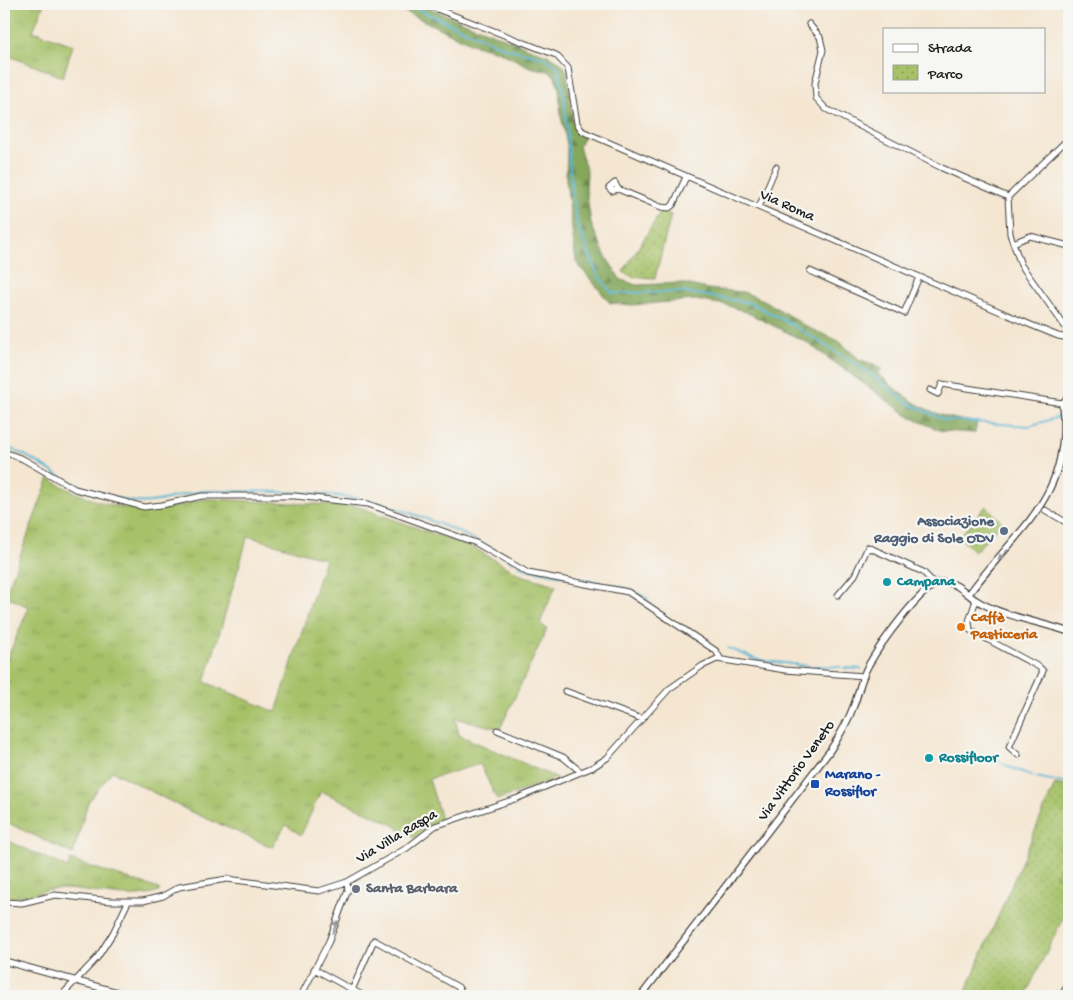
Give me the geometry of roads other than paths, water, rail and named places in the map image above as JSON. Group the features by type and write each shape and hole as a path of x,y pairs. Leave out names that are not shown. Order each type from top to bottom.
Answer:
{"street":[{"name":"Via Roma","path":"424,4 556,55 568,68 574,111 582,131 919,277 1058,336 1069,338"},
{"path":"809,24 820,37 823,50 815,83 816,98 826,109 942,168 1008,197"},
{"path":"1008,197 1069,138"},
{"path":"759,207 776,167"},
{"path":"618,189 667,210 673,205 686,177"},
{"path":"1008,197 1013,243 1021,265 1069,332"},
{"path":"1013,243 1030,236 1069,246"},
{"path":"810,271 904,313 919,277"},
{"path":"930,390 938,394 942,384 1065,406"},
{"path":"969,594 981,577 1045,510 1058,489 1065,467 1067,446 1065,406 1069,398"},
{"path":"4,452 23,459 75,488 144,507 211,496 296,496 368,504 476,543 528,573 628,592 716,650 720,658 785,670 864,676"},
{"path":"1045,510 1069,524"},
{"path":"838,595 855,575 868,547 918,569 930,577 934,583 952,584 976,600 1069,632"},
{"name":"Via Vittorio Veneto","path":"641,996 830,752 845,728 868,666 897,624 926,588 934,583"},
{"path":"976,600 969,621 970,630 1039,667 1043,671 1009,747 1018,755"},
{"name":"Via Villa Raspa","path":"4,902 22,903 55,895 128,902 163,896 179,887 204,881 227,879 319,891 347,882 407,848 436,826 518,798 581,772 607,758 669,689 702,666 720,658"},
{"path":"565,691 642,719"},
{"path":"497,730 563,757 581,772"},
{"path":"301,996 329,941 342,909 348,890 347,882"},
{"path":"61,996 97,958 113,933 128,902"},
{"path":"352,990 374,940 458,987 459,996"},
{"path":"4,961 131,996"},
{"path":"314,969 364,996"},
{"path":"1062,996 1069,980"}],"waterway":[{"path":"406,4 505,48 543,57 557,66 564,94 572,196 578,227 599,277 612,293 684,292 751,303 791,324 871,374 906,402 945,420 1029,426 1062,416"},
{"path":"4,447 29,457 74,483 128,501 154,502 206,491 288,492 359,499 405,511 452,529 513,562"},
{"path":"519,565 527,569 602,583"},
{"path":"608,584 632,590 648,599"},
{"path":"728,648 758,660 809,666"},
{"path":"814,666 841,667"},
{"path":"844,668 861,669"},
{"path":"990,756 1009,767 1033,776"},
{"path":"1036,777 1069,784"}],"place":[{"name":"Associazione Raggio di Sole ODV","path":"1004,531"},
{"name":"Campana","path":"887,582"},
{"name":"Caffè Pasticceria","path":"961,627"},
{"name":"Rossifloor","path":"929,758"},
{"name":"Marano - Rossiflor","path":"815,784"},
{"name":"Santa Barbara","path":"356,889"}]}
